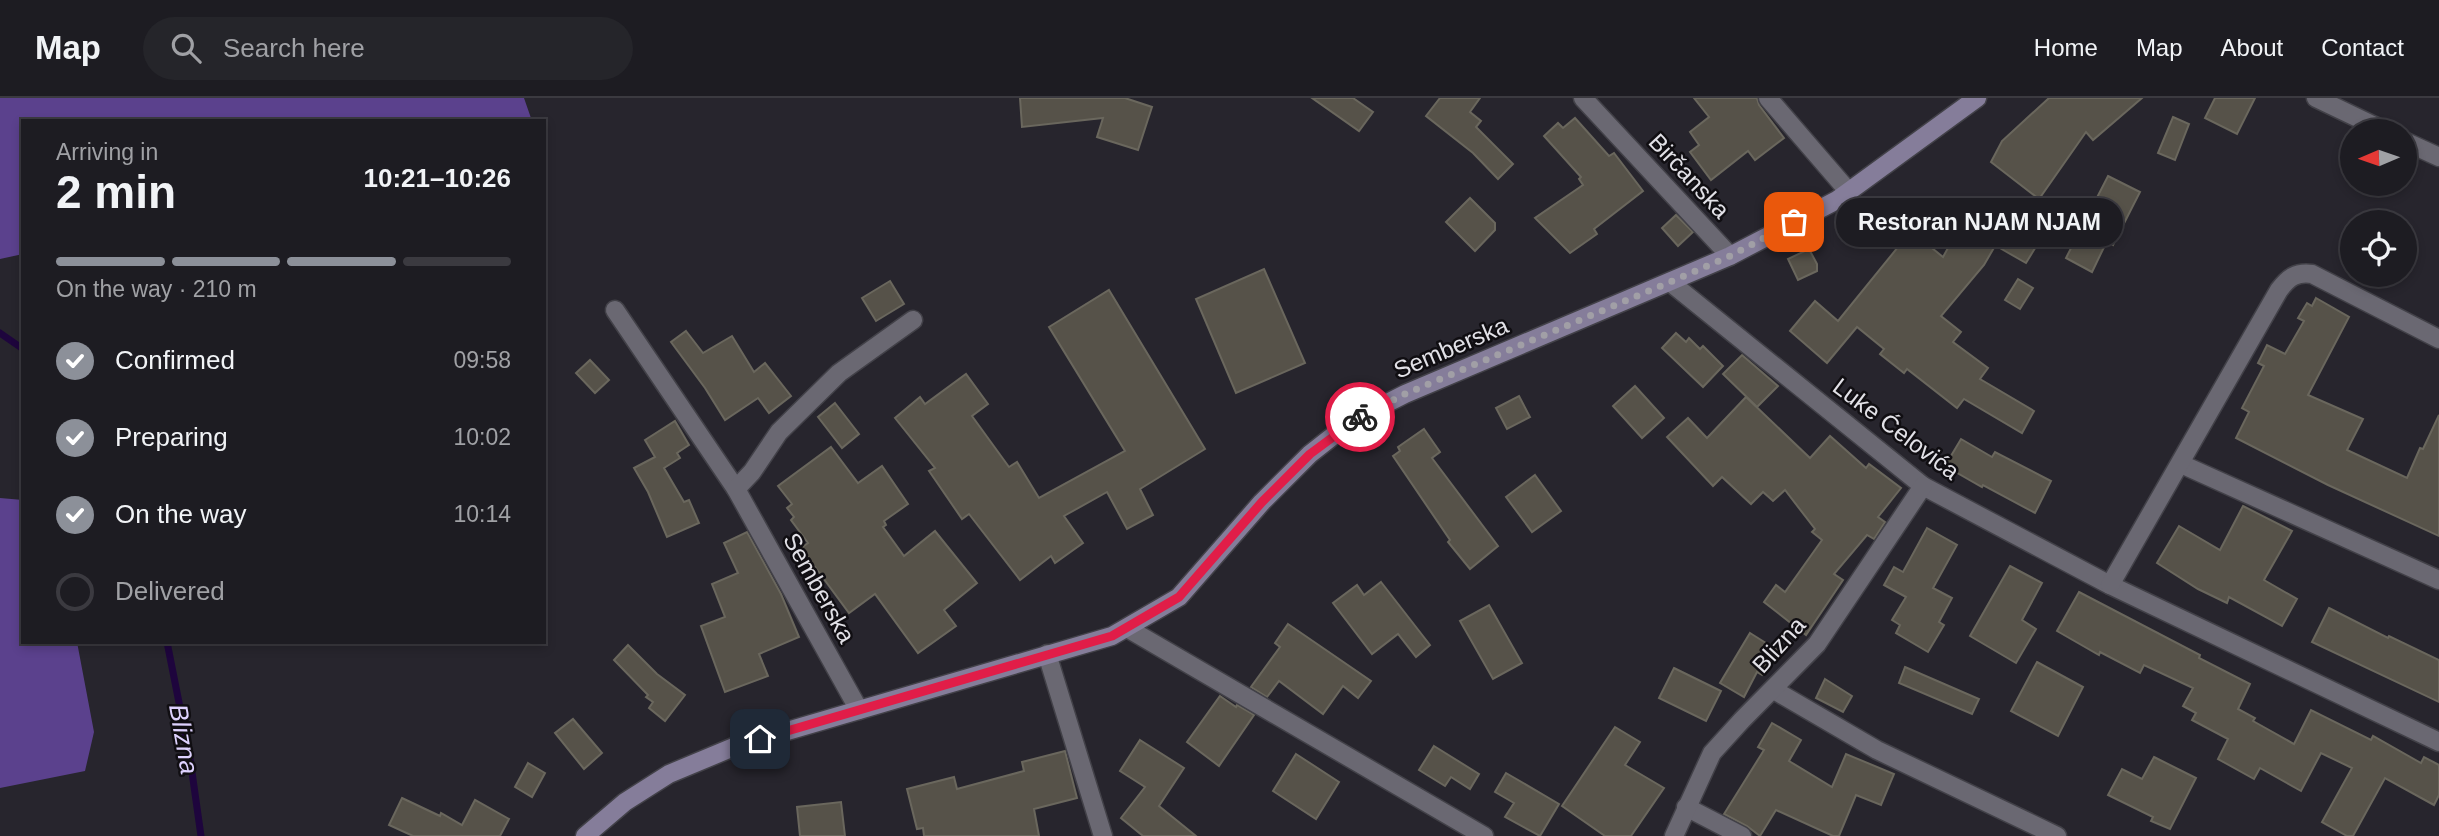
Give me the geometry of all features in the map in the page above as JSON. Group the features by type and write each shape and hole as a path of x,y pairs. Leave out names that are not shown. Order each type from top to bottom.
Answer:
{"main road":[{"name":"Semberska","path":"585,836 625,802 669,774 736,746 1112,636 1179,597 1262,502 1310,454 1352,421 1405,394 1730,256 1849,192 1976,98"}],"street":[{"name":"Birčanska","path":"1583,98 1730,256"},
{"path":"1768,98 1849,192"},
{"path":"2316,98 2360,119"},
{"path":"2417,147 2439,157"},
{"path":"2110,586 2279,290 2295,275 2312,274 2439,339"},
{"name":"Luke Ćelovića","path":"1670,282 1923,486 2110,586 2439,742"},
{"name":"Semberska","path":"615,310 736,489 859,710"},
{"path":"736,489 752,472 779,432 839,373 913,320"},
{"path":"2181,464 2439,580"},
{"name":"Blizna","path":"1674,836 1712,754 1817,644 1923,486"},
{"path":"1127,628 1484,836"},
{"path":"1047,654 1103,836"},
{"path":"1774,690 1877,750 2057,836"},
{"path":"1686,807 1742,836"}],"shaded area":[{"path":"0,98 524,98 531,119 21,119 21,254 0,259"},
{"path":"0,498 21,500 21,644 77,644 94,732 85,771 0,788"}],"building":[{"path":"1020,98 1125,98 1152,107 1138,150 1097,137 1103,118 1022,127"},
{"path":"1312,98 1353,98 1373,112 1359,131"},
{"path":"1440,98 1480,98 1470,112 1481,121 1476,127 1513,164 1498,179 1473,153 1426,116"},
{"path":"1694,98 1757,98 1759,105 1784,138 1755,160 1748,151 1711,180 1690,152 1699,145 1690,132 1709,117"},
{"path":"2049,98 2142,98 2093,140 2086,132 2039,199 1991,162 2002,141"},
{"path":"2215,98 2255,98 2237,134 2205,118"},
{"path":"2173,117 2189,124 2175,160 2158,153"},
{"path":"1575,118 1609,156 1614,153 1643,191 1594,229 1597,234 1570,253 1535,218 1583,185 1579,179 1581,177 1544,136 1558,123 1563,128"},
{"path":"2108,176 2140,192 2113,245 2107,241 2092,272 2066,258"},
{"path":"1470,198 1495,223 1495,230 1475,251 1446,222"},
{"path":"1676,215 1693,232 1678,246 1662,228"},
{"path":"1964,219 1999,239 1984,265 1941,316 1961,332 1953,342 1988,368 1980,379 2034,411 2022,433 1964,399 1957,408 1907,369 1904,373 1880,354 1884,349 1857,327 1827,363 1790,331 1815,301 1838,321 1911,231 1943,257"},
{"path":"2009,229 2037,245 2026,263 1998,247"},
{"path":"1809,249 1817,264 1817,271 1798,280 1788,259"},
{"path":"1264,269 1305,363 1236,393 1196,299"},
{"path":"2018,279 2033,288 2020,309 2005,300"},
{"path":"890,281 904,304 876,321 862,298"},
{"path":"1109,290 1205,449 1140,489 1153,515 1127,529 1107,492 1064,516 1083,543 1055,563 1051,556 1020,580 969,514 962,519 929,471 935,468 895,418 920,397 925,404 966,374 988,404 972,416 1009,467 1017,462 1039,498 1125,451 1049,327"},
{"path":"2316,298 2349,317 2308,395 2363,419 2347,450 2407,478 2439,415 2439,536 2328,485 2236,438 2249,412 2242,408 2264,366 2258,363 2267,345 2285,354 2304,321 2298,318 2307,303 2312,306"},
{"path":"686,331 703,353 732,336 754,372 765,363 791,396 769,413 758,398 725,420 671,342"},
{"path":"1676,333 1686,342 1689,338 1700,349 1703,346 1723,366 1703,387 1662,348"},
{"path":"1742,355 1778,386 1757,407 1723,374"},
{"path":"590,360 609,380 595,393 576,373"},
{"path":"1635,386 1664,418 1642,438 1613,406"},
{"path":"1519,396 1530,417 1507,429 1496,408"},
{"path":"1746,397 1810,458 1830,436 1866,468 1869,464 1901,488 1878,517 1885,522 1874,539 1867,535 1834,574 1843,580 1806,635 1764,602 1776,585 1785,592 1822,540 1812,532 1815,529 1785,490 1773,501 1763,492 1751,504 1722,477 1713,486 1667,437 1688,418 1707,438"},
{"path":"835,403 859,434 842,448 818,417"},
{"path":"675,421 689,445 677,453 680,458 664,468 684,502 689,500 699,523 667,537 648,492 634,468 655,457 645,440"},
{"path":"1424,429 1440,452 1432,458 1498,546 1470,569 1448,542 1450,540 1393,456 1400,451 1398,447"},
{"path":"1961,439 1992,457 1995,452 2051,481 2035,513 1945,466"},
{"path":"831,447 858,483 882,466 908,504 884,521 886,525 883,527 904,556 935,531 977,583 944,610 956,626 918,653 875,594 849,613 801,548 808,543 791,520 794,517 787,508 792,504 778,486"},
{"path":"1535,475 1561,511 1532,532 1506,497"},
{"path":"2243,506 2292,531 2264,580 2297,599 2282,626 2229,597 2227,603 2198,589 2157,563 2179,526 2220,550"},
{"path":"1927,528 1957,545 1933,588 1952,598 1939,622 1944,625 1928,652 1896,633 1900,625 1892,620 1906,597 1884,585 1894,567 1903,572"},
{"path":"747,532 781,594 799,637 759,654 768,676 725,692 701,626 725,617 712,584 738,573 724,543"},
{"path":"2010,566 2042,583 2022,620 2036,629 2016,663 1970,636"},
{"path":"1381,582 1430,645 1416,657 1398,634 1372,654 1333,603 1357,585 1364,595"},
{"path":"2079,592 2250,684 2238,709 2255,718 2253,721 2294,744 2311,710 2371,740 2373,736 2421,763 2424,757 2439,765 2439,795 2434,805 2385,778 2353,836 2347,836 2322,822 2352,768 2321,753 2301,791 2260,768 2254,779 2218,759 2228,739 2192,720 2196,713 2183,706 2193,688 2144,665 2140,673 2100,652 2099,655 2057,631"},
{"path":"1489,605 1522,663 1493,679 1460,621"},
{"path":"2329,608 2439,660 2439,702 2312,642"},
{"path":"1288,624 1371,681 1358,698 1343,686 1323,714 1279,681 1267,697 1251,687 1280,647 1275,643"},
{"path":"1750,633 1777,650 1762,675 1757,672 1744,697 1720,683"},
{"path":"628,645 657,674 685,695 665,721 649,708 653,702 646,697 648,695 614,660"},
{"path":"2037,662 2083,687 2058,736 2011,711"},
{"path":"1905,667 1979,699 1972,714 1899,683"},
{"path":"1674,668 1721,691 1706,721 1659,698"},
{"path":"1825,679 1852,696 1843,712 1816,698"},
{"path":"1220,696 1254,715 1219,766 1187,742"},
{"path":"573,719 602,753 584,769 555,733"},
{"path":"1772,723 1801,740 1789,761 1832,787 1846,754 1894,774 1881,805 1856,795 1839,836 1833,836 1776,810 1760,836 1724,814 1764,750 1758,747"},
{"path":"1615,727 1640,742 1625,765 1664,788 1631,836 1605,836 1562,806"},
{"path":"1140,740 1184,768 1159,806 1196,836 1143,836 1121,818 1145,787 1120,771"},
{"path":"1434,746 1479,774 1470,789 1451,777 1445,786 1419,770"},
{"path":"1065,751 1077,798 1034,809 1039,836 924,836 923,828 917,829 907,789 954,777 957,789 1024,771 1022,762"},
{"path":"1296,754 1339,782 1316,819 1273,791"},
{"path":"2154,757 2196,778 2170,829 2151,821 2153,817 2108,795 2122,769 2142,779"},
{"path":"528,763 545,773 532,797 515,787"},
{"path":"1506,773 1559,804 1540,836 1505,817 1514,803 1495,792"},
{"path":"402,798 440,816 441,813 462,825 475,800 509,819 500,836 413,836 389,825"},
{"path":"841,802 845,836 800,836 797,807"}],"waterway":[{"name":"Blizna","path":"0,333 21,348"},
{"name":"Blizna","path":"167,644 190,758 201,836"}],"way so far":[{"path":"1360,417 1405,394 1730,256 1794,222"}],"place":[{"name":"Restoran NJAM NJAM","path":"1794,222"}],"route":[{"path":"760,739 1112,636 1127,628 1179,597 1262,502 1310,454 1360,417"}]}
